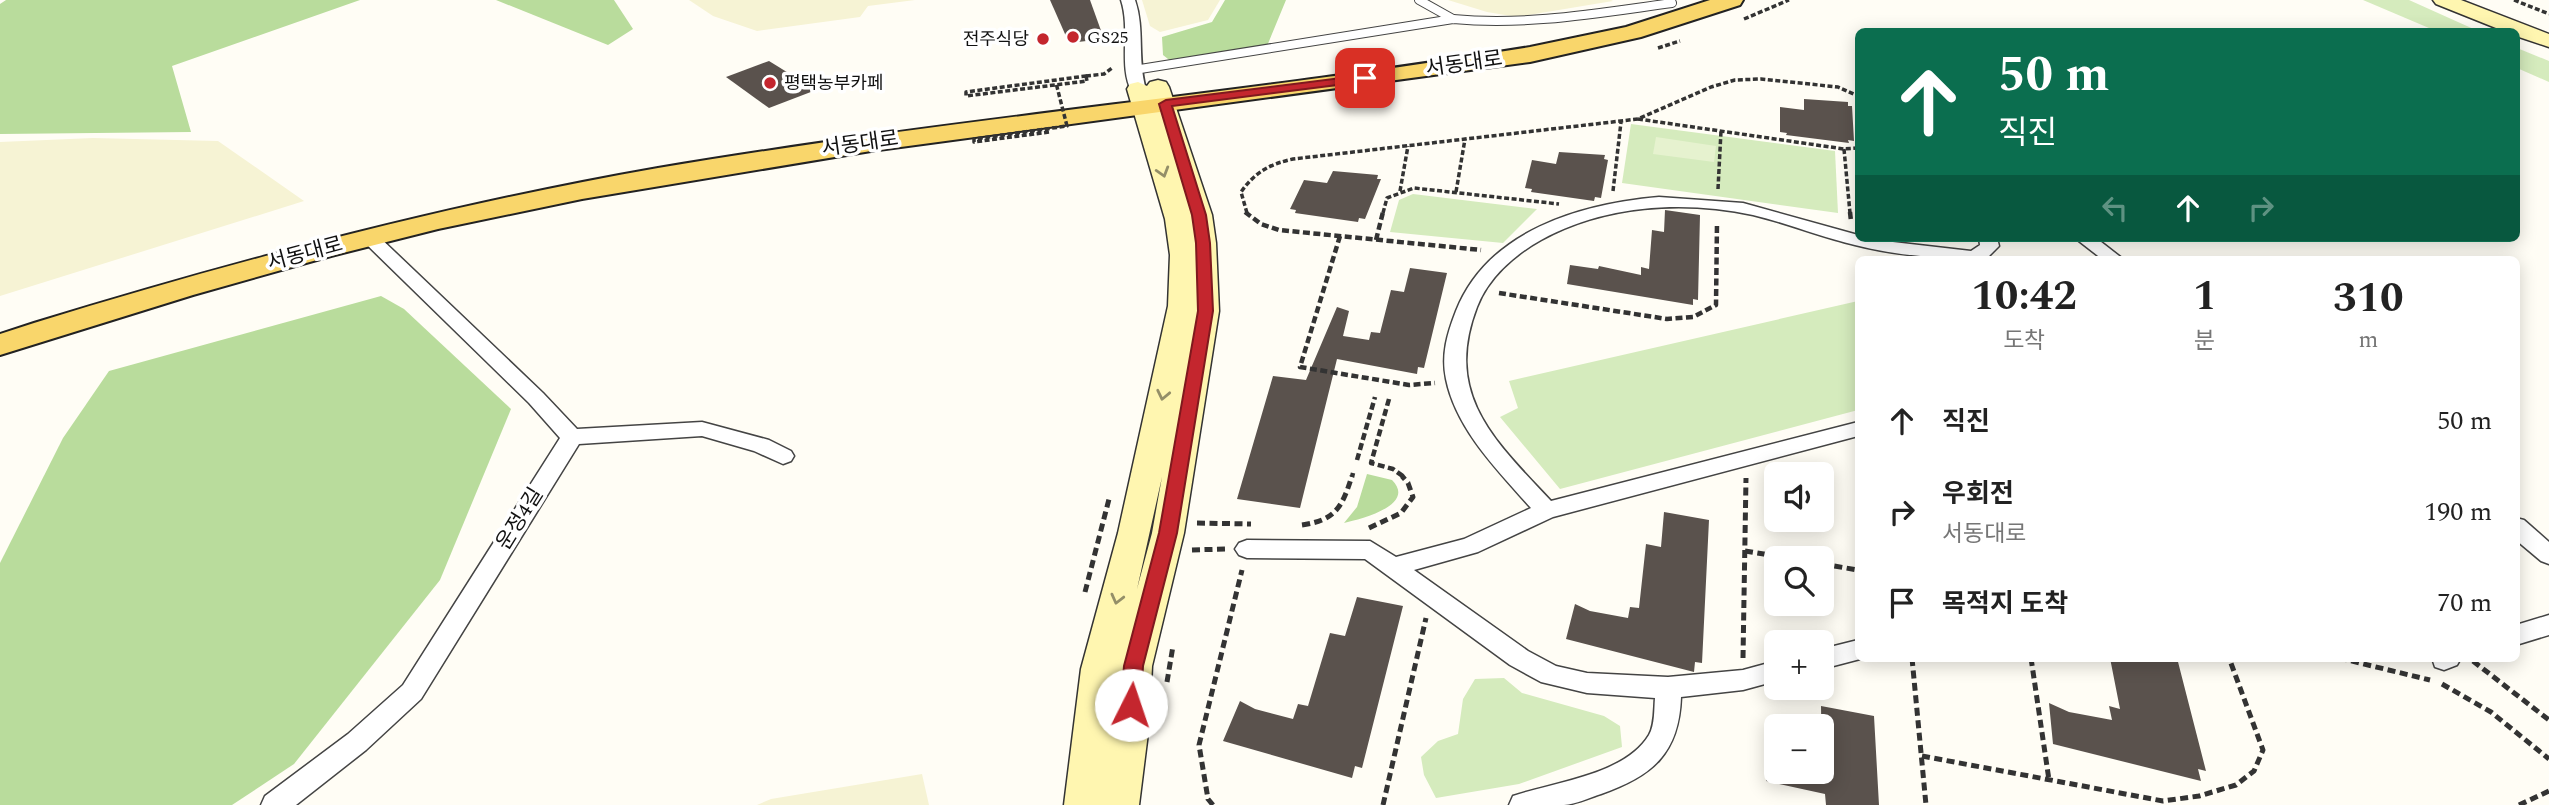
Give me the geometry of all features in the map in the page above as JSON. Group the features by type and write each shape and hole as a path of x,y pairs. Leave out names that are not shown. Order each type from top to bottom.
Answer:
{"main road":[{"name":"서동대로","path":"0,345 218,277 369,237 633,181 1148,91 1546,52 1661,24 1732,0"},
{"name":"서동대로","path":"0,328 171,275 321,233 554,180 744,148 1506,41 1585,26 1676,2"}],"street":[{"path":"1119,805 1130,725 1133,666 1165,530 1182,306 1183,255 1178,219 1148,91 1136,18 1128,0"},
{"path":"2443,0 2515,28"},
{"path":"2481,0 2549,26"},
{"path":"2520,30 2549,41"},
{"path":"1546,510 1508,467 1479,426 1457,381 1454,358 1458,330 1477,289 1510,252 1540,233 1584,216 1611,209 1718,198 1853,239"},
{"path":"369,237 536,398 572,437 702,429 761,445 783,456"},
{"path":"1866,242 1963,256"},
{"path":"1976,256 1990,246 1989,242"},
{"path":"2090,242 2110,256"},
{"path":"1394,566 1470,547 1546,510 1855,430"},
{"name":"운정4길","path":"275,805 357,741 412,692 572,437"},
{"path":"1084,805 1099,669 1165,530"},
{"path":"2520,530 2549,555"},
{"path":"1247,549 1370,550 1519,658 1550,675 1587,683 1668,688 1743,680 1764,674"},
{"path":"2520,634 2549,625"},
{"path":"1834,656 1855,651"},
{"path":"1523,805 1595,784 1647,758 1661,740 1668,688"}],"lane":[{"path":"1419,0 1453,19"},
{"path":"1148,91 1183,64 1453,19 1491,24 1522,23 1570,19 1676,2"}],"path":[{"path":"2514,0 2549,14"},
{"path":"1056,82 966,96 966,92 1056,82 1086,79 1104,74 1115,66"},
{"path":"1510,252 1279,230 1261,224 1245,212 1241,192 1250,176 1275,163 1621,122 1637,119 1711,87 1735,80 1761,79 1838,87 1855,95"},
{"path":"1049,132 974,142 974,139 1067,126 1056,82"},
{"path":"1637,119 1844,149 1855,148"},
{"path":"1611,209 1621,122"},
{"path":"1477,289 1667,319 1689,320 1704,315 1716,305 1721,131"},
{"path":"1456,192 1465,139"},
{"path":"1401,191 1408,146"},
{"path":"1844,149 1853,239"},
{"path":"1376,240 1387,198 1414,188 1568,205 1584,216"},
{"path":"1340,236 1300,367 1409,385 1457,381"},
{"path":"1357,460 1375,397"},
{"path":"1334,550 1335,536 1359,532 1389,520 1401,513 1413,497 1412,489 1402,475 1393,469 1371,463 1389,399"},
{"path":"1743,680 1746,458"},
{"path":"1296,525 1317,523 1334,516 1341,507 1353,473"},
{"path":"1087,584 1110,497"},
{"path":"1165,530 1258,524"},
{"path":"1188,563 1190,550 1247,549 1199,745 1208,799 1213,805"},
{"path":"1745,551 1764,554"},
{"path":"1834,566 1855,570"},
{"path":"1383,805 1432,595"},
{"path":"1165,693 1174,641"},
{"path":"1912,662 1926,805"},
{"path":"2032,662 2049,780"},
{"path":"1922,756 2164,801 2200,798 2255,771 2263,750 2230,662"},
{"path":"2355,662 2439,683 2491,712 2549,759"},
{"path":"2475,662 2549,720"},
{"path":"2519,805 2549,791"}],"shaded area":[{"path":"689,0 915,0 868,6 860,17 757,31 713,16"},
{"path":"1142,0 1220,0 1208,20 1160,32 1150,26"},
{"path":"1448,0 1613,1 1517,17 1487,12"},
{"path":"93,138 218,141 304,201 0,296 0,142"},
{"path":"922,774 929,805 757,805 771,799"}],"green space":[{"path":"6,0 360,0 172,66 191,132 0,134 0,4"},
{"path":"496,0 614,0 633,29 608,45"},
{"path":"1225,0 1286,0 1267,46 1173,63 1163,55 1162,37 1212,22"},
{"path":"2363,0 2409,0 2471,28 2429,28"},
{"path":"2520,49 2549,61 2549,82 2520,69"},
{"path":"1631,124 1835,151 1838,213 1622,183"},
{"path":"1656,137 1716,146 1714,162 1653,154"},
{"path":"1413,194 1537,209 1503,243 1390,232 1399,200"},
{"path":"381,296 404,309 511,409 440,580 294,764 232,805 0,805 0,563 63,438 109,371"},
{"path":"1855,302 1855,411 1560,489 1500,417 1518,408 1509,381"},
{"path":"1367,474 1392,480 1398,489 1397,497 1384,509 1344,523 1357,507"},
{"path":"1504,678 1522,693 1604,716 1620,726 1622,747 1519,784 1436,798 1424,775 1421,757 1438,741 1458,734 1463,699 1475,679"}],"building":[{"path":"1050,0 1090,0 1104,39 1069,43"},
{"name":"평택농부카페","path":"769,61 816,90 769,108 726,77"},
{"path":"1804,99 1848,102 1848,106 1852,106 1854,141 1848,140 1849,143 1780,132 1780,107 1804,110"},
{"path":"1559,152 1605,155 1604,159 1608,160 1601,198 1595,197 1594,201 1531,192 1532,189 1525,188 1532,160 1556,164"},
{"path":"1333,171 1378,175 1377,179 1381,179 1365,219 1359,218 1358,222 1295,213 1296,210 1290,209 1304,180 1327,183"},
{"path":"1665,210 1700,215 1698,300 1693,299 1693,305 1567,284 1570,265 1598,269 1599,266 1641,275 1641,267 1649,269 1652,230 1664,232"},
{"path":"1410,268 1447,273 1424,368 1418,367 1417,374 1337,359 1300,508 1237,499 1273,376 1306,380 1337,307 1349,311 1343,336 1369,340 1371,332 1380,333 1391,290 1404,292"},
{"path":"1664,512 1709,520 1702,663 1695,662 1694,672 1566,639 1575,604 1590,611 1628,618 1630,607 1639,608 1646,544 1661,547"},
{"path":"1357,597 1403,606 1362,768 1355,766 1352,778 1223,741 1240,701 1255,709 1293,719 1298,704 1308,706 1330,633 1345,636"},
{"path":"2111,662 2178,662 2206,771 2198,769 2201,781 2053,744 2049,703 2069,712 2112,720 2109,706 2120,709"},
{"path":"1821,706 1874,716 1879,805 1826,805 1825,794 1780,784 1834,784 1834,714 1821,714"}],"place":[{"name":"GS25","path":"1073,37"},
{"name":"전주식당","path":"1043,39"},
{"name":"평택농부카페","path":"770,83"}],"route":[{"path":"1131,705 1133,666 1168,533 1205,311 1203,243 1199,215 1166,104 1365,78"}]}
